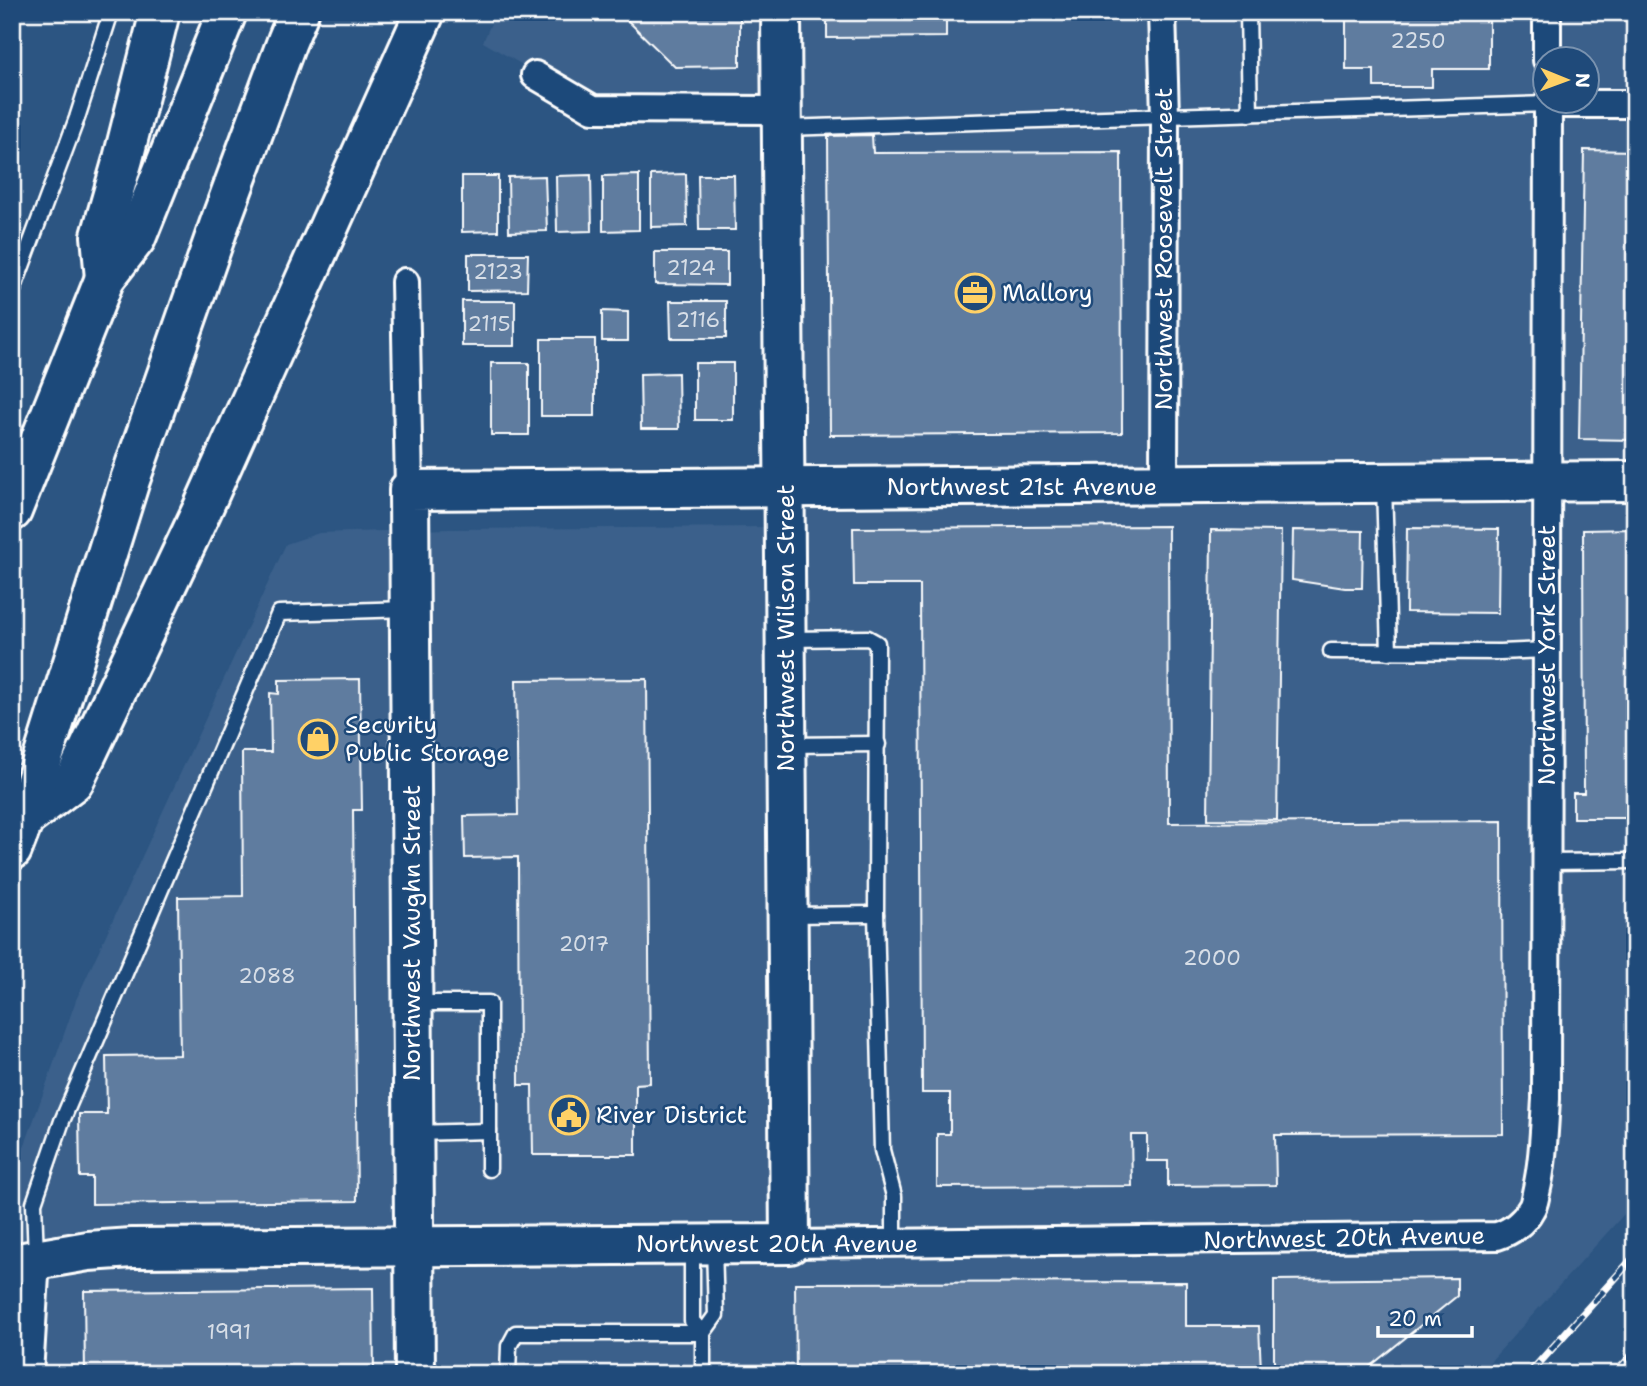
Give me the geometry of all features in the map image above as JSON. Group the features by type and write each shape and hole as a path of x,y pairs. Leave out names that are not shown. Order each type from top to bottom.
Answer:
{"main road":[{"path":"105,278 101,236 160,12"},
{"path":"12,511 105,278 136,238 227,12"},
{"path":"18,835 134,467 222,217 299,12"},
{"path":"18,835 74,781 202,510 425,12"},
{"name":"Northwest Wilson Street","path":"781,12 790,1244"},
{"name":"Northwest 21st Avenue","path":"409,491 1635,481"},
{"name":"Northwest Vaughn Street","path":"409,491 415,1374"},
{"name":"Northwest 20th Avenue","path":"24,1261 88,1251 132,1248 790,1244"}],"street":[{"name":"Northwest Roosevelt Street","path":"1162,12 1164,486"},
{"path":"1546,12 1547,46"},
{"path":"536,75 593,109 782,119"},
{"path":"1602,104 1635,104"},
{"name":"Northwest York Street","path":"1532,1208 1541,1163 1546,1100 1548,116"},
{"name":"Northwest Vaughn Street","path":"405,282 409,491"},
{"name":"Northwest 20th Avenue","path":"790,1244 1497,1236 1508,1233 1518,1225 1532,1208"},
{"path":"24,1261 29,1374"}],"lane":[{"path":"12,293 77,118 111,12"},
{"path":"1248,12 1250,114"},
{"path":"782,119 1164,116 1532,104"},
{"path":"1384,484 1389,652"},
{"path":"24,1261 34,1203 62,1121 279,613 410,608"},
{"path":"786,639 868,638 877,643 876,914 882,1150 894,1196 894,1243"},
{"path":"1331,651 1547,650"},
{"path":"787,745 878,744"},
{"path":"1547,862 1635,861"},
{"path":"788,915 876,914"},
{"path":"413,1003 489,1003 489,1169"},
{"path":"414,1133 489,1131"},
{"path":"703,1245 692,1321 703,1333"},
{"path":"703,1245 716,1315 703,1333 703,1374"},
{"path":"508,1374 509,1346 516,1333 703,1333"}],"shaded area":[{"path":"496,12 1635,12 1635,1202 1479,1374 12,1374 12,1182 76,1000 286,544 319,533 450,529 787,527 784,108 595,107 483,42"}],"building":[{"path":"619,12 740,12 740,66 675,67"},
{"path":"827,12 946,12 946,37 827,38"},
{"path":"1346,12 1489,12 1489,69 1432,69 1432,87 1374,87 1374,70 1346,70"},
{"name":"Mallory","path":"872,135 873,153 1121,152 1122,433 830,435 828,136"},
{"path":"1584,150 1635,151 1635,440 1579,439"},
{"path":"686,174 687,226 651,227 651,175"},
{"path":"591,175 592,231 557,232 556,176"},
{"path":"639,175 639,230 603,231 603,176"},
{"path":"698,175 734,175 735,230 699,230"},
{"path":"462,176 498,176 498,231 462,232"},
{"path":"545,176 547,231 509,232 508,177"},
{"path":"655,252 727,252 727,285 655,284"},
{"path":"468,254 528,254 527,290 468,291"},
{"path":"462,301 515,301 515,346 462,346"},
{"path":"670,301 726,301 726,338 671,338"},
{"path":"602,311 628,312 628,341 602,341"},
{"path":"541,339 595,339 595,416 541,416"},
{"path":"491,363 529,363 529,435 491,435"},
{"path":"695,363 733,363 733,420 695,420"},
{"path":"678,373 679,429 641,429 640,374"},
{"path":"1168,526 1169,823 1502,821 1503,1134 1275,1135 1276,1185 1168,1186 1168,1161 1147,1161 1147,1135 1131,1135 1132,1186 937,1187 937,1134 950,1134 950,1093 922,1093 920,585 854,585 853,528"},
{"path":"1407,528 1499,529 1498,613 1406,612"},
{"path":"1635,529 1635,818 1573,818 1573,793 1584,793 1583,530"},
{"path":"1211,530 1281,531 1277,820 1208,819"},
{"path":"1293,530 1363,531 1362,588 1292,580"},
{"path":"360,679 362,810 353,810 357,1201 92,1204 92,1177 80,1177 79,1114 107,1114 106,1056 180,1055 178,897 243,896 242,752 271,752 270,693 279,694 279,680"},
{"path":"647,679 650,1083 636,1084 636,1155 533,1155 532,1085 519,1085 518,857 465,858 464,816 518,815 516,680"},
{"path":"1457,1278 1457,1296 1364,1374 1274,1374 1274,1280"},
{"path":"1186,1282 1186,1326 1259,1326 1261,1371 1167,1372 1168,1374 796,1374 795,1283"},
{"path":"373,1288 374,1374 85,1374 84,1291"}],"railway":[{"path":"1529,1374 1635,1256"},
{"path":"1615,1374 1635,1352"}],"place":[{"name":"Mallory","path":"975,293"},
{"name":"Security Public Storage","path":"318,739"},
{"name":"River District","path":"569,1115"}]}
